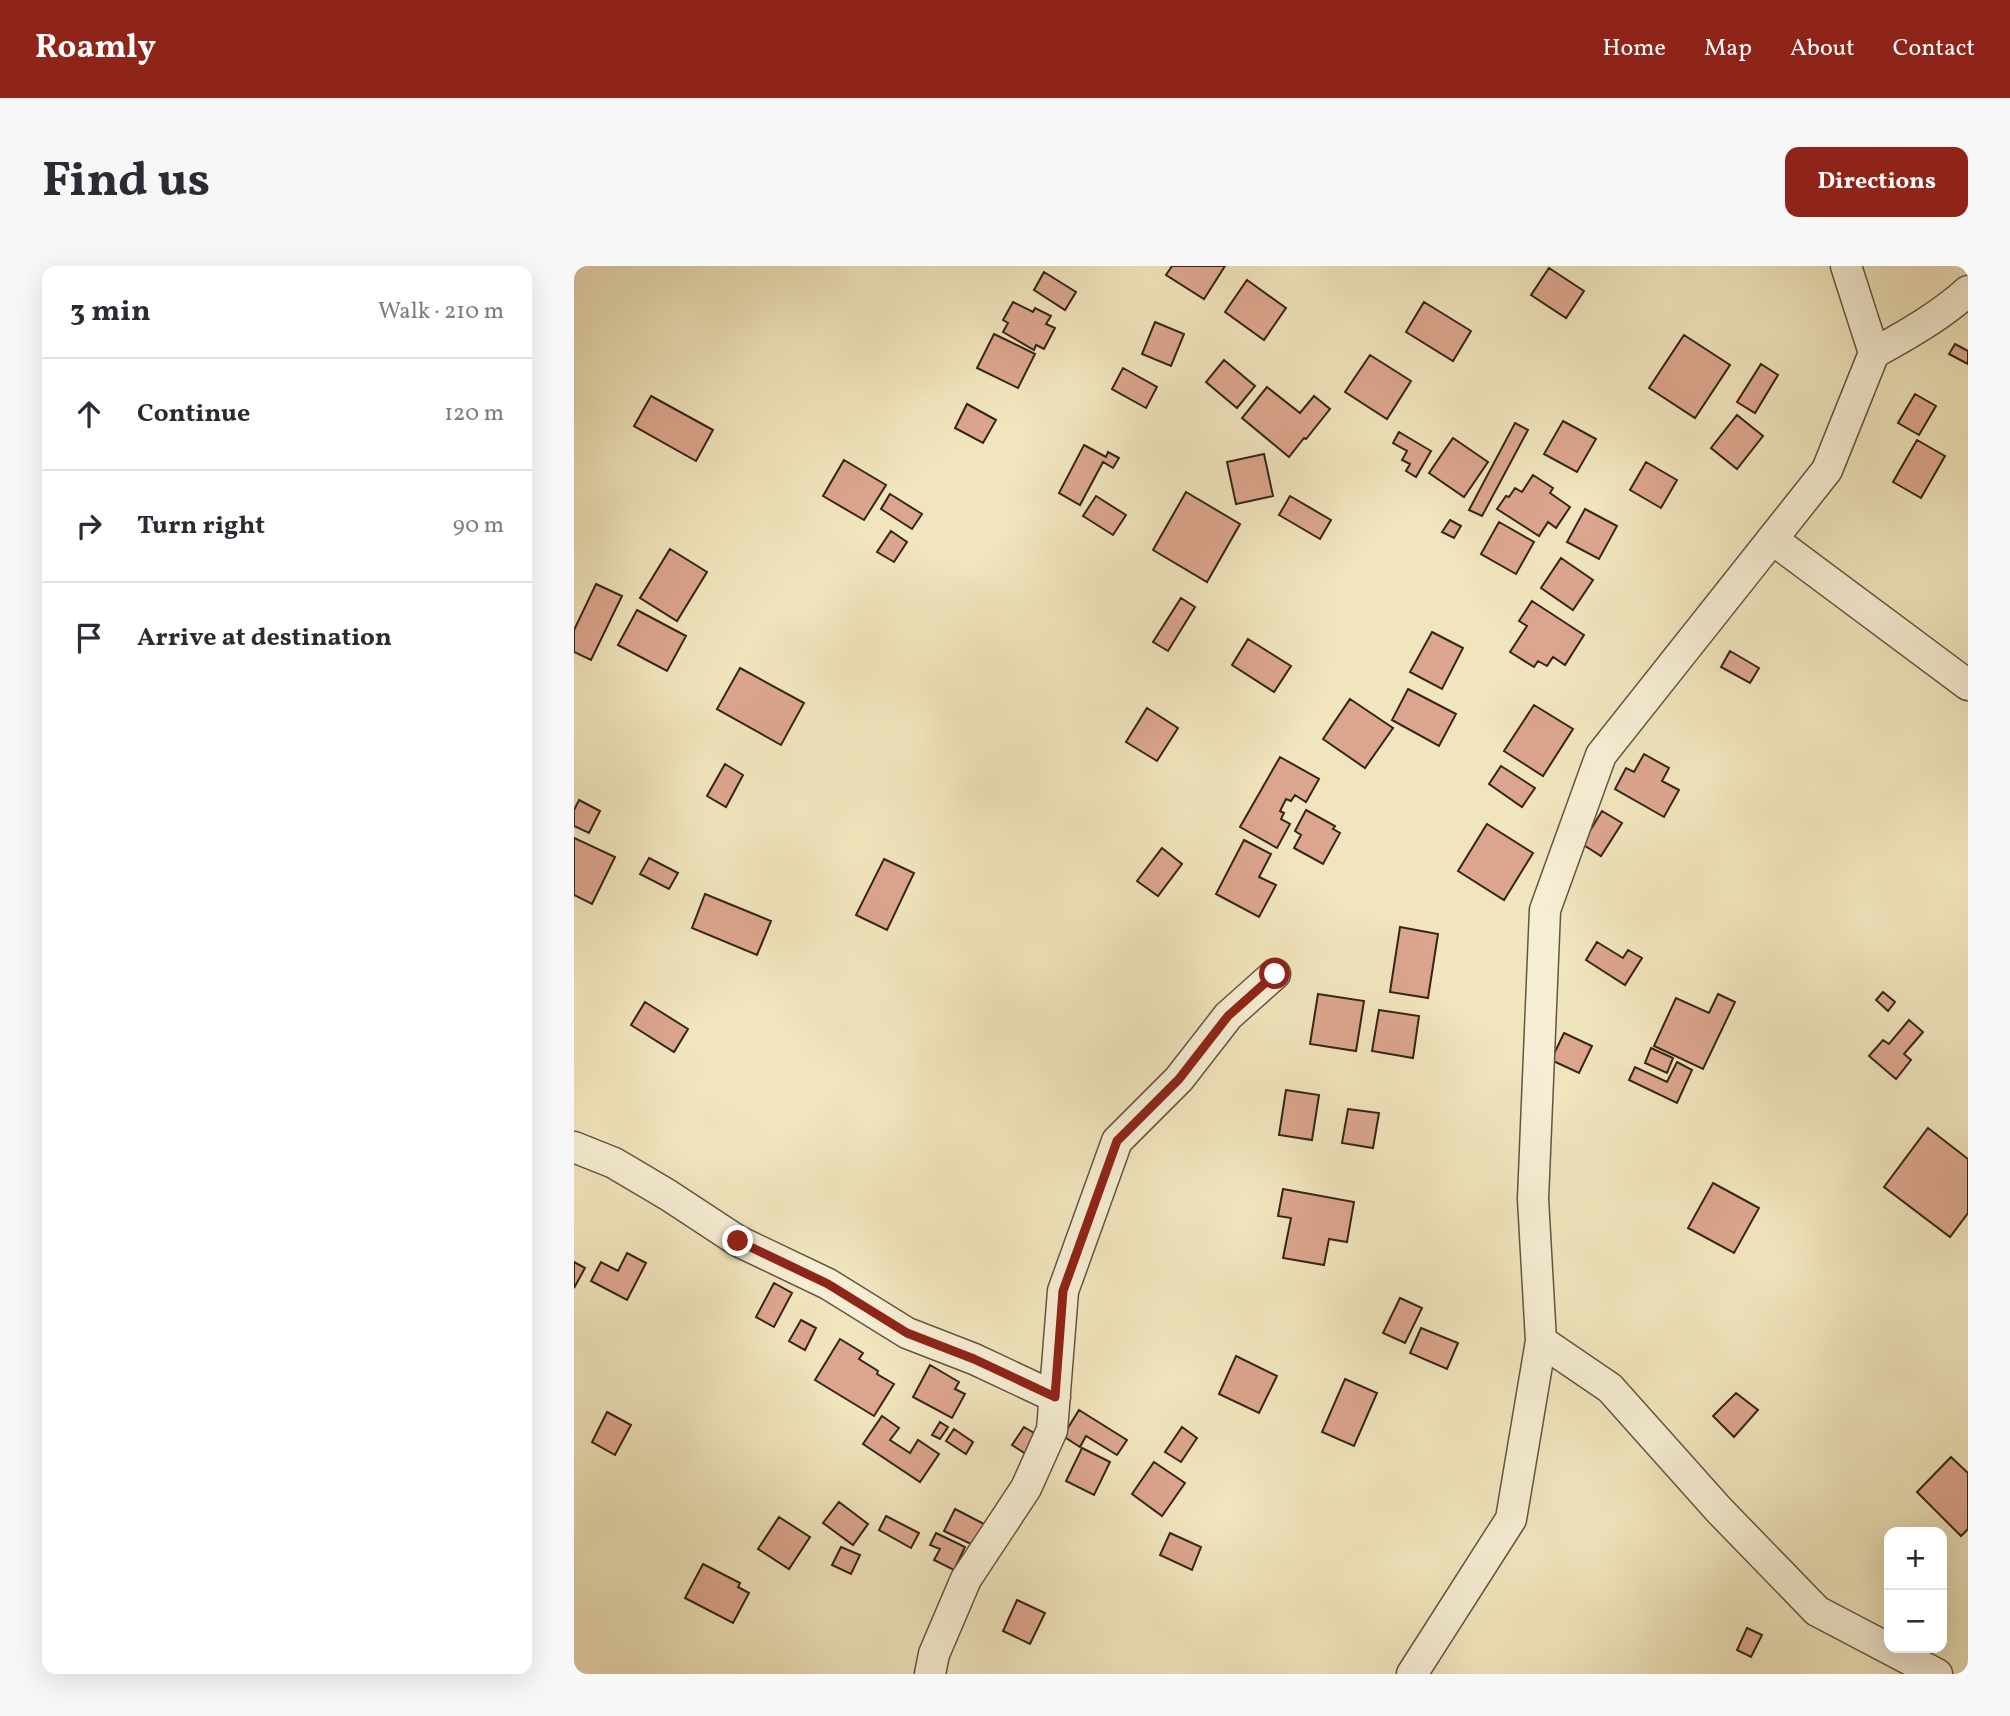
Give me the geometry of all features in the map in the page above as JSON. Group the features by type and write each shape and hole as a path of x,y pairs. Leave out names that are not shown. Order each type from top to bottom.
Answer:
{"street":[{"path":"1412,1674 1511,1519 1541,1341 1534,1199 1545,910 1601,755 1827,470 1874,353 1846,266"},
{"path":"1874,353 1904,337 1968,291"},
{"path":"1772,539 1968,685"},
{"path":"930,1674 934,1654 966,1579 1026,1488 1052,1430 1063,1291 1117,1141 1179,1079 1228,1016 1275,974"},
{"path":"574,1147 614,1163 738,1241 828,1284 907,1333 974,1359 1055,1397"},
{"path":"1541,1341 1609,1388 1719,1510 1817,1611 1937,1674"}],"building":[{"path":"1172,266 1225,266 1204,299 1166,275"},
{"path":"1549,268 1584,291 1566,318 1531,295"},
{"path":"1044,272 1076,292 1065,310 1034,290"},
{"path":"1247,280 1286,308 1264,340 1225,312"},
{"path":"1013,302 1033,312 1035,308 1051,316 1046,324 1055,328 1044,349 1036,345 1034,350 1003,332 1008,323 1003,320"},
{"path":"1424,302 1471,331 1453,361 1406,332"},
{"path":"1155,322 1184,334 1171,366 1142,354"},
{"path":"994,334 1035,354 1018,388 977,368"},
{"path":"1684,335 1730,365 1695,418 1649,388"},
{"path":"1955,344 1968,351 1968,364 1949,354"},
{"path":"1370,355 1411,381 1387,419 1345,392"},
{"path":"1224,360 1255,386 1237,408 1206,382"},
{"path":"1761,364 1778,375 1755,413 1737,402"},
{"path":"1123,368 1157,387 1146,408 1112,389"},
{"path":"1267,387 1300,413 1314,396 1330,409 1289,457 1242,418"},
{"path":"1915,394 1936,406 1919,435 1898,423"},
{"path":"651,396 713,430 696,461 634,426"},
{"path":"967,404 996,420 983,443 955,428"},
{"path":"1737,415 1763,436 1737,469 1711,448"},
{"path":"1563,421 1596,439 1577,472 1544,454"},
{"path":"1515,423 1528,430 1482,516 1469,510"},
{"path":"1399,432 1431,451 1416,477 1406,471 1410,464 1402,460 1407,451 1393,443"},
{"path":"1453,438 1488,462 1464,497 1429,473"},
{"path":"1917,440 1945,456 1921,498 1893,482"},
{"path":"1084,445 1106,457 1108,452 1119,458 1113,468 1103,462 1080,505 1059,493"},
{"path":"1264,454 1273,496 1236,504 1227,462"},
{"path":"844,460 886,485 864,520 823,496"},
{"path":"1646,462 1677,480 1661,508 1630,490"},
{"path":"1533,475 1553,488 1550,493 1570,507 1556,528 1548,522 1539,536 1497,509 1515,488 1522,492"},
{"path":"1186,492 1240,524 1207,582 1153,550"},
{"path":"890,494 922,514 912,529 881,509"},
{"path":"1096,496 1126,515 1113,535 1083,516"},
{"path":"1290,496 1331,520 1320,539 1279,515"},
{"path":"1585,509 1617,526 1599,559 1567,542"},
{"path":"1450,520 1461,526 1454,538 1442,532"},
{"path":"1499,522 1534,542 1516,574 1481,554"},
{"path":"891,531 907,542 894,562 877,552"},
{"path":"670,549 707,572 677,621 640,598"},
{"path":"1561,558 1593,580 1573,610 1541,588"},
{"path":"596,584 622,596 591,660 574,652 574,630"},
{"path":"1181,598 1195,607 1168,651 1153,642"},
{"path":"1532,601 1584,635 1565,665 1553,657 1547,666 1538,661 1534,667 1510,652 1527,626 1519,621"},
{"path":"637,610 686,636 667,671 618,645"},
{"path":"1432,632 1463,648 1442,689 1410,672"},
{"path":"1248,639 1291,666 1274,692 1232,665"},
{"path":"1730,651 1759,668 1750,683 1721,667"},
{"path":"740,668 804,703 781,745 717,709"},
{"path":"1408,689 1456,714 1439,746 1392,720"},
{"path":"1350,699 1393,728 1365,768 1323,739"},
{"path":"1534,705 1573,729 1543,776 1504,751"},
{"path":"1147,708 1178,728 1157,761 1126,742"},
{"path":"1644,754 1669,768 1662,781 1679,790 1664,817 1615,789 1626,768 1634,772"},
{"path":"1280,757 1319,779 1306,802 1295,795 1291,801 1286,799 1280,811 1284,813 1281,819 1290,824 1277,848 1240,827"},
{"path":"725,764 743,775 726,807 707,796"},
{"path":"1501,766 1535,788 1522,807 1489,784"},
{"path":"579,800 600,811 589,833 574,826 574,810"},
{"path":"1306,810 1335,826 1333,829 1340,833 1323,864 1294,848 1301,835 1295,831"},
{"path":"1602,811 1622,823 1601,856 1582,844"},
{"path":"1487,824 1533,853 1504,900 1458,871"},
{"path":"574,838 615,857 592,904 574,895"},
{"path":"1244,840 1271,854 1259,877 1276,885 1259,917 1216,894"},
{"path":"1162,848 1182,864 1158,896 1137,881"},
{"path":"649,858 678,873 669,889 640,874"},
{"path":"884,859 914,873 887,930 856,915"},
{"path":"705,894 771,921 757,955 692,928"},
{"path":"1400,927 1438,934 1428,998 1390,992"},
{"path":"1597,942 1623,958 1628,950 1642,958 1625,985 1586,960"},
{"path":"1883,992 1895,1002 1888,1011 1876,1000"},
{"path":"1318,994 1364,1001 1356,1051 1310,1044"},
{"path":"1718,994 1735,1002 1703,1069 1654,1046 1676,998 1709,1013"},
{"path":"645,1002 688,1029 674,1052 631,1025"},
{"path":"1379,1010 1419,1016 1413,1058 1372,1051"},
{"path":"1909,1020 1923,1032 1904,1054 1911,1060 1896,1079 1869,1056 1883,1040 1889,1044"},
{"path":"1564,1033 1592,1046 1579,1073 1551,1060"},
{"path":"1651,1048 1673,1058 1667,1073 1645,1063"},
{"path":"1677,1062 1692,1070 1677,1103 1629,1080 1635,1067 1667,1082"},
{"path":"1286,1090 1319,1095 1312,1140 1279,1135"},
{"path":"1348,1109 1379,1113 1373,1148 1342,1143"},
{"path":"1928,1128 1968,1159 1968,1213 1950,1237 1884,1187"},
{"path":"1713,1183 1759,1208 1734,1253 1688,1228"},
{"path":"1283,1189 1354,1202 1347,1242 1329,1239 1324,1265 1283,1258 1291,1218 1278,1216"},
{"path":"627,1253 646,1263 627,1300 591,1281 601,1262 618,1271"},
{"path":"574,1262 585,1268 574,1288"},
{"path":"774,1283 792,1293 774,1327 756,1317"},
{"path":"1400,1298 1422,1308 1405,1343 1383,1333"},
{"path":"801,1320 816,1328 805,1350 789,1341"},
{"path":"1421,1328 1458,1343 1447,1369 1410,1353"},
{"path":"840,1339 863,1353 859,1359 894,1384 874,1416 815,1380"},
{"path":"1236,1356 1277,1376 1259,1413 1219,1394"},
{"path":"930,1365 959,1382 955,1389 965,1394 952,1418 913,1397"},
{"path":"1345,1379 1377,1393 1354,1446 1322,1432"},
{"path":"1736,1393 1758,1410 1734,1437 1713,1416"},
{"path":"1079,1410 1127,1440 1117,1455 1086,1436 1080,1447 1063,1436"},
{"path":"607,1412 631,1425 615,1455 592,1442"},
{"path":"882,1416 899,1428 890,1440 910,1453 918,1440 939,1454 920,1482 863,1444"},
{"path":"940,1422 948,1427 940,1439 932,1435"},
{"path":"1024,1427 1039,1436 1026,1454 1012,1445"},
{"path":"1182,1427 1197,1438 1181,1462 1165,1452"},
{"path":"954,1429 973,1442 966,1454 946,1441"},
{"path":"1082,1448 1110,1462 1094,1495 1066,1481"},
{"path":"1951,1457 1968,1473 1968,1529 1961,1536 1917,1492"},
{"path":"1154,1462 1185,1483 1162,1516 1132,1494"},
{"path":"839,1502 868,1524 853,1545 823,1523"},
{"path":"955,1509 986,1525 975,1546 944,1531"},
{"path":"886,1516 919,1533 911,1548 879,1530"},
{"path":"779,1517 810,1537 789,1569 758,1549"},
{"path":"936,1533 965,1547 954,1570 934,1560 940,1549 930,1545"},
{"path":"1170,1533 1201,1547 1192,1570 1160,1555"},
{"path":"841,1547 860,1555 851,1574 832,1565"},
{"path":"703,1564 740,1583 738,1587 749,1593 733,1623 685,1598"},
{"path":"1017,1600 1045,1613 1030,1644 1003,1631"},
{"path":"1747,1628 1762,1635 1751,1657 1737,1650"}],"route":[{"path":"738,1241 828,1284 907,1333 974,1359 1055,1397 1063,1291 1117,1141 1179,1079 1228,1016 1275,974"}]}
